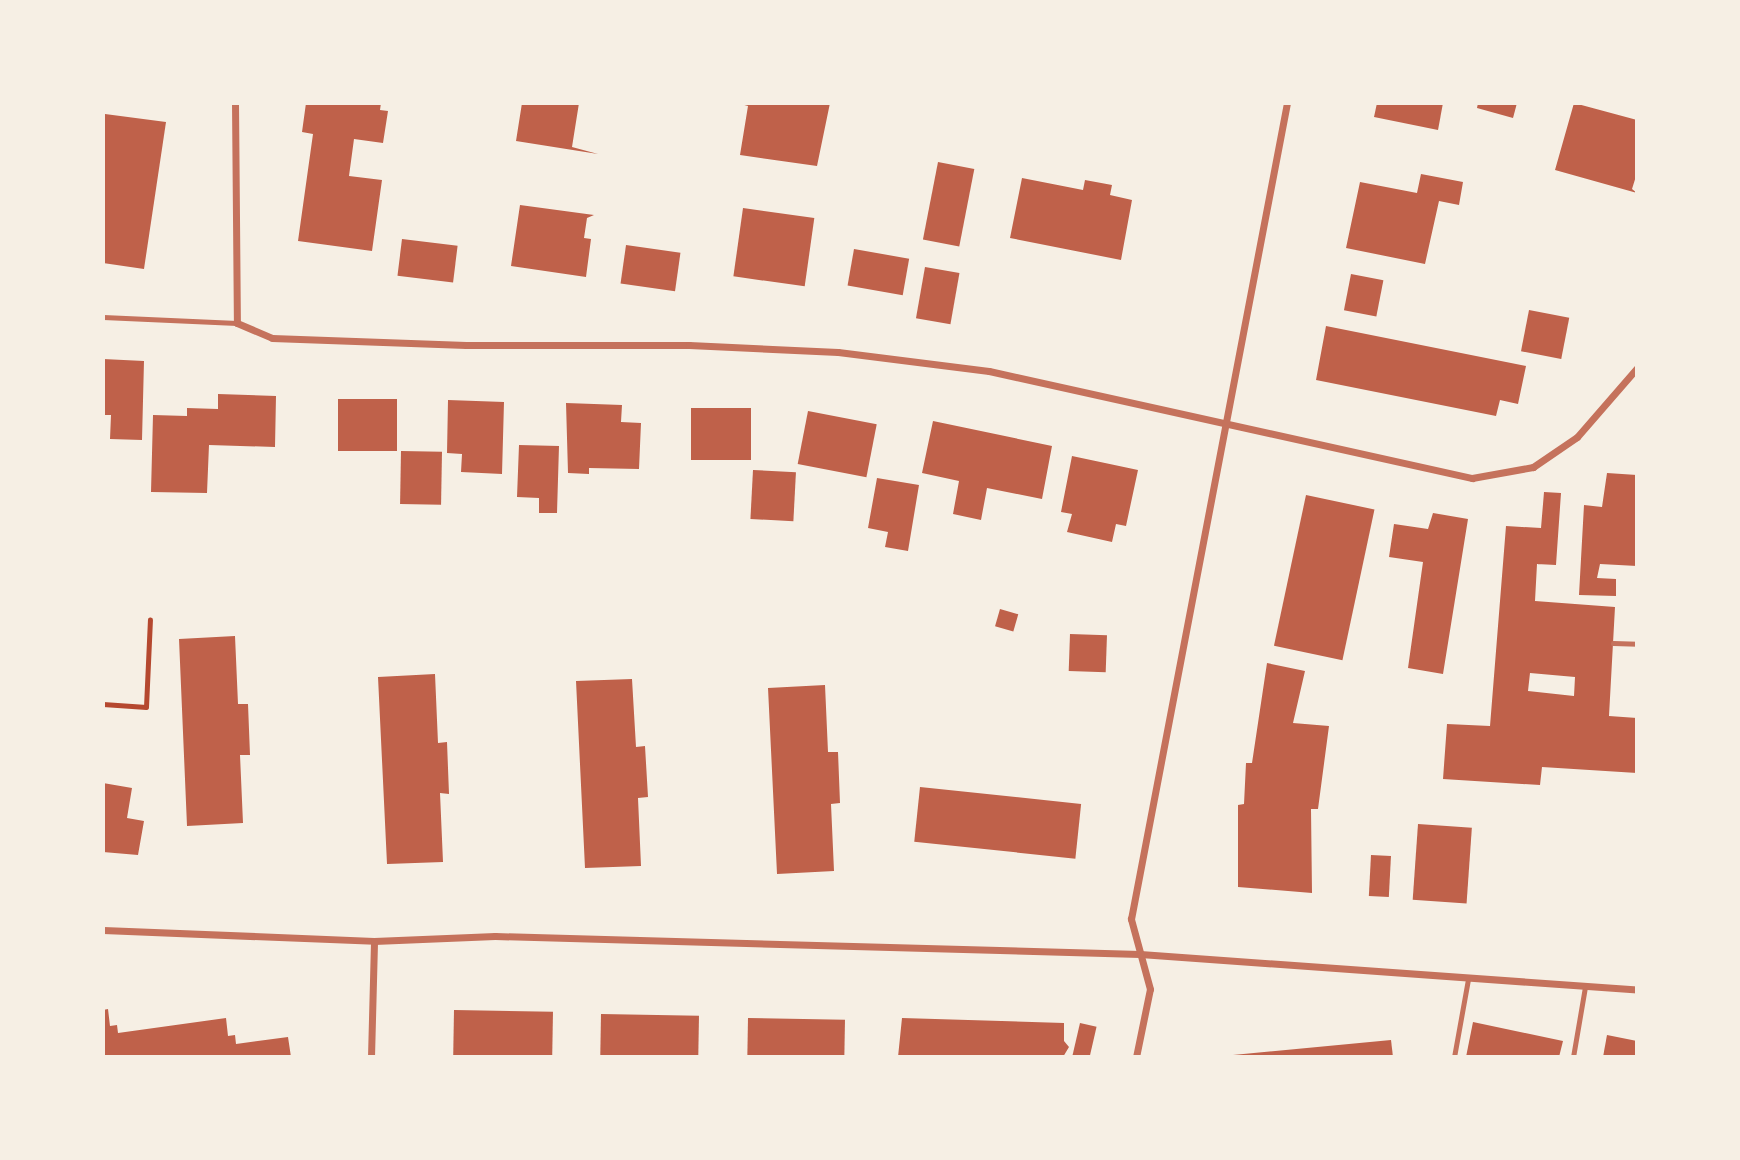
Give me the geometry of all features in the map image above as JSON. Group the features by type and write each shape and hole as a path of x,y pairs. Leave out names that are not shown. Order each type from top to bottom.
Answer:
{"street":[{"path":"235,103 237,323 272,338 466,345 689,345 838,352 989,371 1472,478 1533,467 1566,445 1637,368"},
{"path":"1136,1057 1150,989 1130,919 1223,423 1287,103"},
{"path":"103,930 374,942 495,936 1140,954 1637,990"},
{"path":"371,1057 374,942"}],"lane":[{"path":"103,317 237,323"},
{"path":"1613,643 1637,644"},
{"path":"1454,1057 1468,979"},
{"path":"1573,1057 1585,987"}],"path":[{"path":"103,704 146,707 150,620"}],"building":[{"path":"306,103 381,103 380,110 388,111 383,143 354,139 349,176 382,180 372,251 298,241 313,134 302,132"},
{"path":"522,103 579,103 572,147 598,154 516,141"},
{"path":"737,103 830,103 817,166 740,155 748,106"},
{"path":"1377,103 1443,103 1438,130 1374,117"},
{"path":"1478,103 1517,103 1513,118 1477,108"},
{"path":"1574,103 1637,120 1637,173 1632,189 1637,193 1555,170"},
{"path":"105,114 166,122 144,269 103,263"},
{"path":"938,162 974,169 959,247 923,240"},
{"path":"1421,174 1463,182 1459,205 1439,201 1425,264 1346,248 1360,182 1417,193"},
{"path":"1022,178 1083,190 1085,180 1112,185 1110,195 1132,200 1121,260 1010,238"},
{"path":"520,205 594,215 587,218 584,238 591,239 586,277 511,266"},
{"path":"743,208 814,218 805,286 733,276"},
{"path":"402,239 458,246 453,283 397,276"},
{"path":"626,245 680,253 675,291 621,284"},
{"path":"854,249 909,259 903,295 848,285"},
{"path":"925,267 959,273 950,324 916,318"},
{"path":"1351,274 1383,280 1376,317 1344,310"},
{"path":"1529,310 1569,318 1561,359 1521,351"},
{"path":"1326,326 1526,366 1518,404 1500,400 1496,416 1316,380"},
{"path":"103,359 144,361 142,440 110,439 111,415 103,415"},
{"path":"218,394 276,396 275,447 209,445 207,493 151,492 153,415 187,416 187,408 218,409"},
{"path":"338,399 397,399 397,451 338,451"},
{"path":"448,400 504,402 502,474 461,472 462,454 447,453"},
{"path":"566,403 622,405 621,422 641,423 639,469 589,468 589,474 568,473"},
{"path":"691,408 751,408 751,460 691,460"},
{"path":"808,411 877,424 866,477 798,464"},
{"path":"933,421 1052,446 1042,499 987,488 981,520 953,514 959,481 922,473"},
{"path":"519,445 559,446 557,513 539,513 539,498 517,497"},
{"path":"401,451 442,452 441,505 400,504"},
{"path":"1072,456 1138,470 1126,526 1116,524 1112,542 1067,532 1072,514 1061,512"},
{"path":"753,470 796,472 793,521 750,519"},
{"path":"1607,473 1637,475 1637,566 1600,564 1597,578 1616,579 1616,596 1579,595 1584,505 1602,507"},
{"path":"877,478 919,485 908,551 885,547 888,532 868,528"},
{"path":"1544,492 1561,493 1556,565 1537,564 1535,601 1615,607 1609,716 1637,718 1637,773 1542,767 1540,785 1443,779 1447,724 1490,726 1506,526 1541,528","holes":["1530,673 1575,677 1574,696 1528,691"]},
{"path":"1306,495 1374,510 1342,660 1274,646"},
{"path":"1433,513 1468,519 1443,674 1408,668 1423,562 1389,557 1394,524 1428,529"},
{"path":"1000,609 1018,614 1013,632 995,626"},
{"path":"1070,634 1107,635 1106,672 1069,671"},
{"path":"235,636 238,704 248,704 250,755 240,755 243,823 187,826 179,639"},
{"path":"1267,663 1305,671 1293,723 1329,726 1318,809 1311,809 1312,893 1238,887 1238,805 1244,804 1246,763 1252,763"},
{"path":"435,674 438,743 447,742 449,794 440,793 443,862 387,864 378,677"},
{"path":"632,679 636,747 645,746 648,797 638,798 641,866 585,868 576,681"},
{"path":"825,685 828,752 838,752 840,803 831,804 834,871 777,874 768,688"},
{"path":"103,783 132,788 127,818 144,821 138,855 103,852"},
{"path":"920,787 1081,804 1075,859 914,842"},
{"path":"1418,824 1472,828 1467,904 1413,900"},
{"path":"1371,855 1391,856 1389,897 1369,896"},
{"path":"108,1009 110,1026 117,1025 118,1033 226,1018 228,1036 235,1035 236,1044 288,1037 291,1057 103,1057 103,1010"},
{"path":"454,1010 553,1012 552,1057 453,1057"},
{"path":"601,1014 699,1016 698,1057 600,1057"},
{"path":"748,1018 845,1020 844,1057 747,1057"},
{"path":"902,1018 1064,1023 1064,1041 1069,1047 1063,1057 898,1057"},
{"path":"1473,1022 1563,1041 1559,1057 1466,1057"},
{"path":"1080,1023 1097,1027 1090,1057 1072,1057"},
{"path":"1607,1035 1637,1041 1637,1057 1603,1057"},
{"path":"1391,1040 1393,1057 1233,1057 1233,1055"}]}
